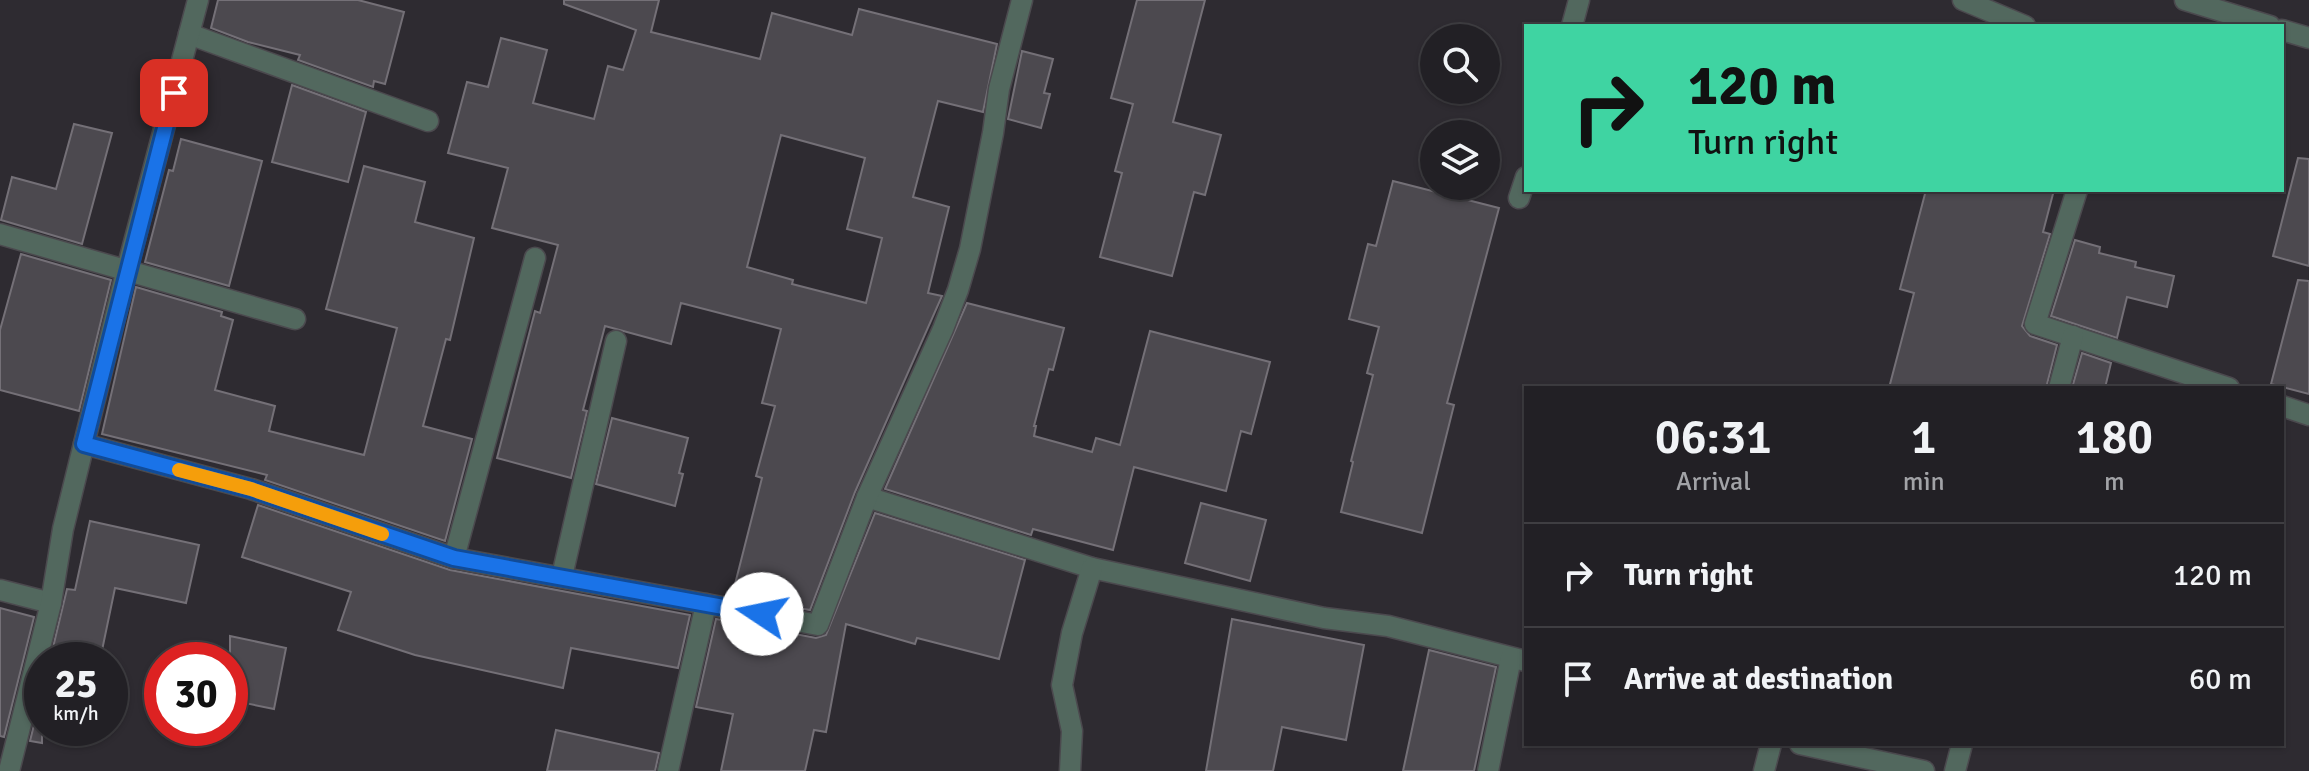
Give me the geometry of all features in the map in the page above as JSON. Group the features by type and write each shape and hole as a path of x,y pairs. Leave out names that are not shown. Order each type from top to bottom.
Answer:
{"street":[{"path":"9,771 51,603 63,529 198,0"},
{"path":"84,444 251,489 454,558 818,625 867,497 943,329 970,249 999,89 1022,0"},
{"path":"1573,24 1579,0"},
{"path":"1963,0 2020,24"},
{"path":"2185,0 2263,24"},
{"path":"2284,31 2309,38"},
{"path":"189,34 428,121"},
{"path":"1519,198 1524,183"},
{"path":"2076,192 2035,324 2223,386"},
{"path":"0,234 295,319"},
{"path":"454,558 535,258"},
{"path":"2060,386 2073,336"},
{"path":"562,576 616,341"},
{"path":"2284,407 2309,415"},
{"path":"867,497 1092,568 1324,618 1388,626 1518,660 1488,771"},
{"path":"1070,771 1072,731 1062,685 1072,633 1092,568"},
{"path":"0,590 51,603"},
{"path":"668,771 706,604"},
{"path":"1764,771 1770,746"},
{"path":"1809,746 1924,771"},
{"path":"1955,771 1961,746"}],"building":[{"path":"218,0 358,0 404,12 385,84 374,81 373,87 298,60 300,55 248,42 211,28"},
{"path":"564,0 659,0 651,32 760,59 772,13 852,35 859,9 997,44 983,112 938,101 913,197 949,207 928,293 942,296 855,492 810,610 732,596 762,478 756,476 775,406 762,403 781,329 681,303 671,344 605,326 583,410 587,411 571,478 497,458 535,311 540,313 558,245 492,228 508,168 448,153 467,82 488,87 501,38 547,50 533,103 594,119 608,66 623,70 636,30 564,4","holes":["781,135 865,158 847,229 882,238 866,303 792,284 793,280 747,267"]},
{"path":"1137,0 1205,0 1173,122 1221,135 1205,195 1194,192 1172,276 1100,257 1122,173 1115,171 1133,104 1111,98"},
{"path":"1022,51 1053,59 1044,93 1050,94 1041,128 1008,119"},
{"path":"292,85 366,112 348,182 272,162"},
{"path":"74,124 112,133 82,244 1,220 12,177 56,189"},
{"path":"181,139 262,161 229,286 145,262 169,170 173,171"},
{"path":"2298,158 2309,159 2309,266 2273,256"},
{"path":"364,166 425,182 415,222 474,238 450,340 446,339 423,426 472,439 445,541 265,480 267,475 102,434 136,287 222,312 221,316 233,320 215,390 275,406 269,431 364,455 397,328 326,309"},
{"path":"1393,181 1420,188 1420,200 1468,200 1499,208 1447,403 1454,405 1422,533 1341,512 1373,375 1367,373 1379,327 1349,319 1368,244 1376,246"},
{"path":"1925,192 2053,192 2043,232 2050,234 2022,326 2030,336 2057,345 2047,386 1890,386 1914,293 1900,289"},
{"path":"2075,240 2100,247 2099,253 2136,262 2135,267 2174,276 2167,307 2127,297 2117,338 2051,316"},
{"path":"21,254 111,280 79,411 0,390 0,330"},
{"path":"2298,280 2309,281 2309,394 2271,384"},
{"path":"967,303 1064,328 1053,370 1049,369 1034,436 1092,452 1096,438 1120,445 1150,331 1270,362 1251,434 1241,431 1226,491 1134,467 1113,550 1033,529 1031,535 885,489"},
{"path":"2082,353 2111,363 2105,386 2073,386"},
{"path":"612,418 688,438 675,506 596,484"},
{"path":"1201,503 1266,520 1250,581 1185,563"},
{"path":"258,505 450,570 690,615 678,668 571,648 563,688 415,655 338,630 351,592 242,557"},
{"path":"875,513 1025,560 999,659 917,638 915,644 846,624 826,732 814,730 805,771 721,771 733,714 696,707 716,619 816,638 826,635"},
{"path":"90,521 199,545 186,603 115,588 104,642 54,642 67,589 75,590"},
{"path":"0,608 34,617 28,642 24,642 24,657 4,737 0,736"},
{"path":"1232,619 1364,645 1346,740 1282,727 1273,771 1206,771"},
{"path":"230,636 286,648 274,709 248,704 248,642 230,642"},
{"path":"1429,650 1496,667 1474,771 1403,771"},
{"path":"556,730 659,753 655,771 547,771"}],"slow traffic":[{"path":"179,470 251,489 382,534"}],"route":[{"path":"174,93 84,444 251,489 454,558 762,614"}]}
